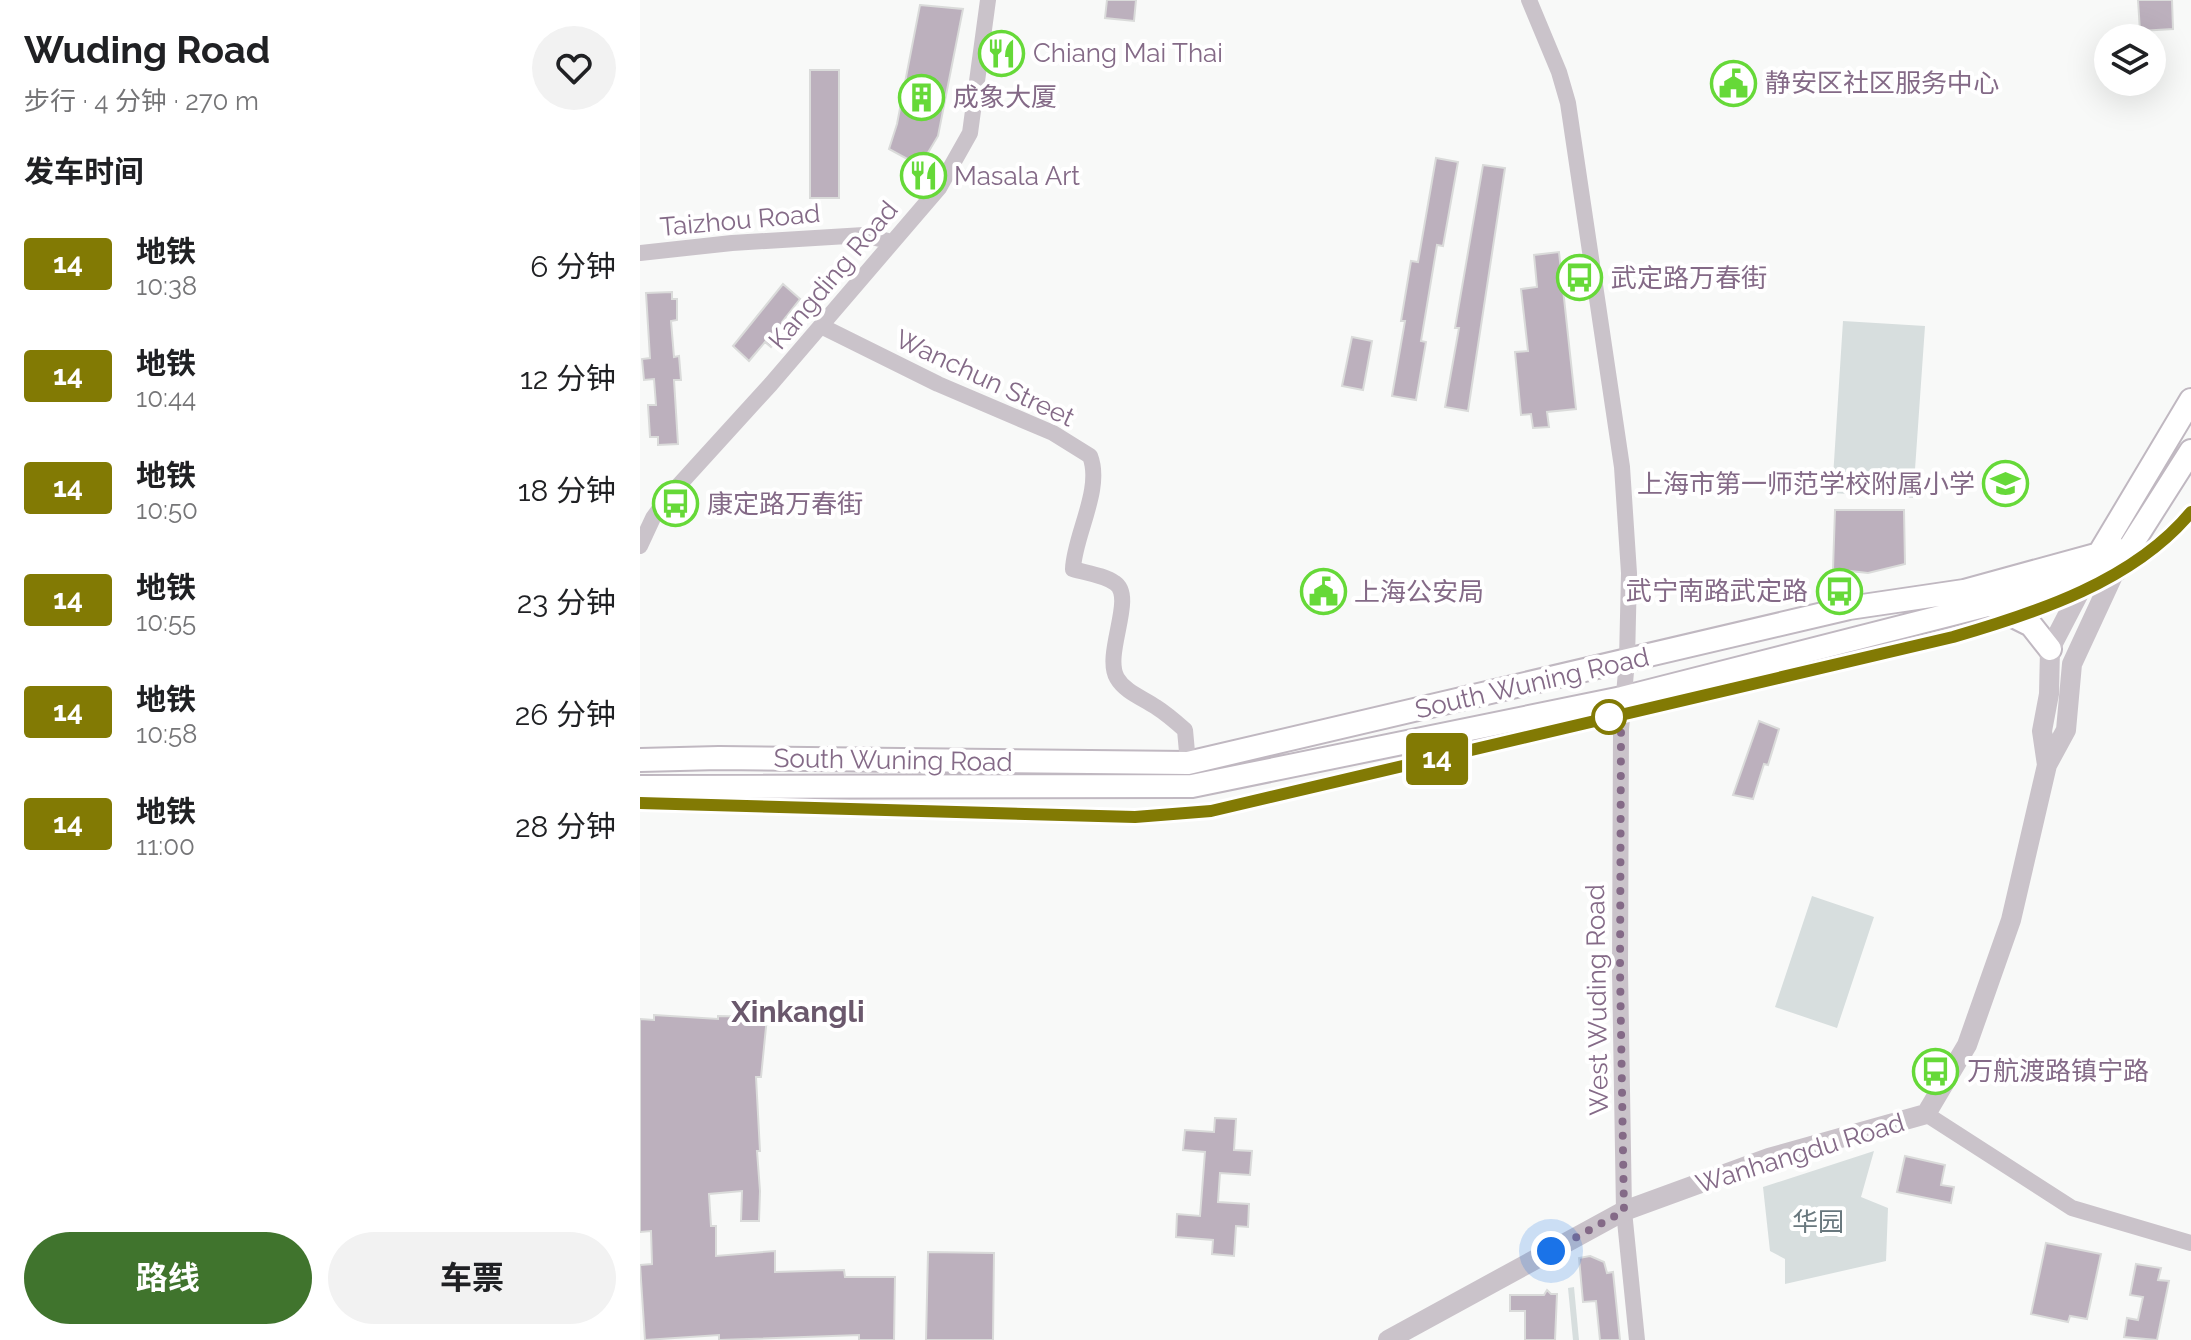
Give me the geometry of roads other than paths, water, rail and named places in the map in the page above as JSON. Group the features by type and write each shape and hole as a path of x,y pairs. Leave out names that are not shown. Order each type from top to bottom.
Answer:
{"main road":[{"name":"Wanhangdu Road","path":"2099,554 2191,400"},
{"name":"Wanhangdu Road","path":"2116,569 2191,451"},
{"name":"South Wuning Road","path":"640,760 735,758 1188,763 1849,608 1964,591 2099,554 2129,549"},
{"name":"South Wuning Road","path":"640,787 1192,786 1622,698 2086,580 2116,569"},
{"path":"1987,603 2031,625 2050,649"}],"street":[{"name":"Kangding Road","path":"640,546 653,518 669,496 939,188 970,133 988,0"},
{"name":"West Wuding Road","path":"1529,0 1559,72 1568,103 1626,503 1629,573 1627,660 1622,698 1620,970 1624,1211 1637,1340"},
{"name":"Taizhou Road","path":"640,253 732,243 864,235 892,242"},
{"name":"Wanchun Street","path":"821,326 938,384 1053,433 1090,456 1093,468 1088,509 1073,569 1111,581 1120,588 1122,601 1113,665 1116,676 1123,686 1164,712 1185,730 1188,763"},
{"name":"Wanhangdu Road","path":"2047,765 2042,731 2049,694 2050,649 2099,554"},
{"name":"Wanhangdu Road","path":"1388,1340 1624,1211 1769,1158 1926,1114 1967,1045 2011,920 2047,765 2066,730 2072,664 2116,569"},
{"path":"1926,1114 2072,1208 2191,1243"}],"metro line":[{"name":"14","path":"640,803 1135,817 1211,811 1953,637 2024,616 2084,591 2141,557 2191,512"}],"place":[{"name":"Chiang Mai Thai","path":"1002,53"},
{"name":"静安区社区服务中心","path":"1734,83"},
{"name":"成象大厦","path":"922,97"},
{"name":"Masala Art","path":"923,176"},
{"name":"武定路万春街","path":"1580,278"},
{"name":"上海市第一师范学校附属小学","path":"2006,484"},
{"name":"康定路万春街","path":"676,504"},
{"name":"武宁南路武定路","path":"1839,591"},
{"name":"上海公安局","path":"1323,592"},
{"name":"万航渡路镇宁路","path":"1936,1071"}],"district":[{"name":"Xinkangli","path":"798,1011"}],"park label":[{"name":"华园","path":"1818,1222"}]}
